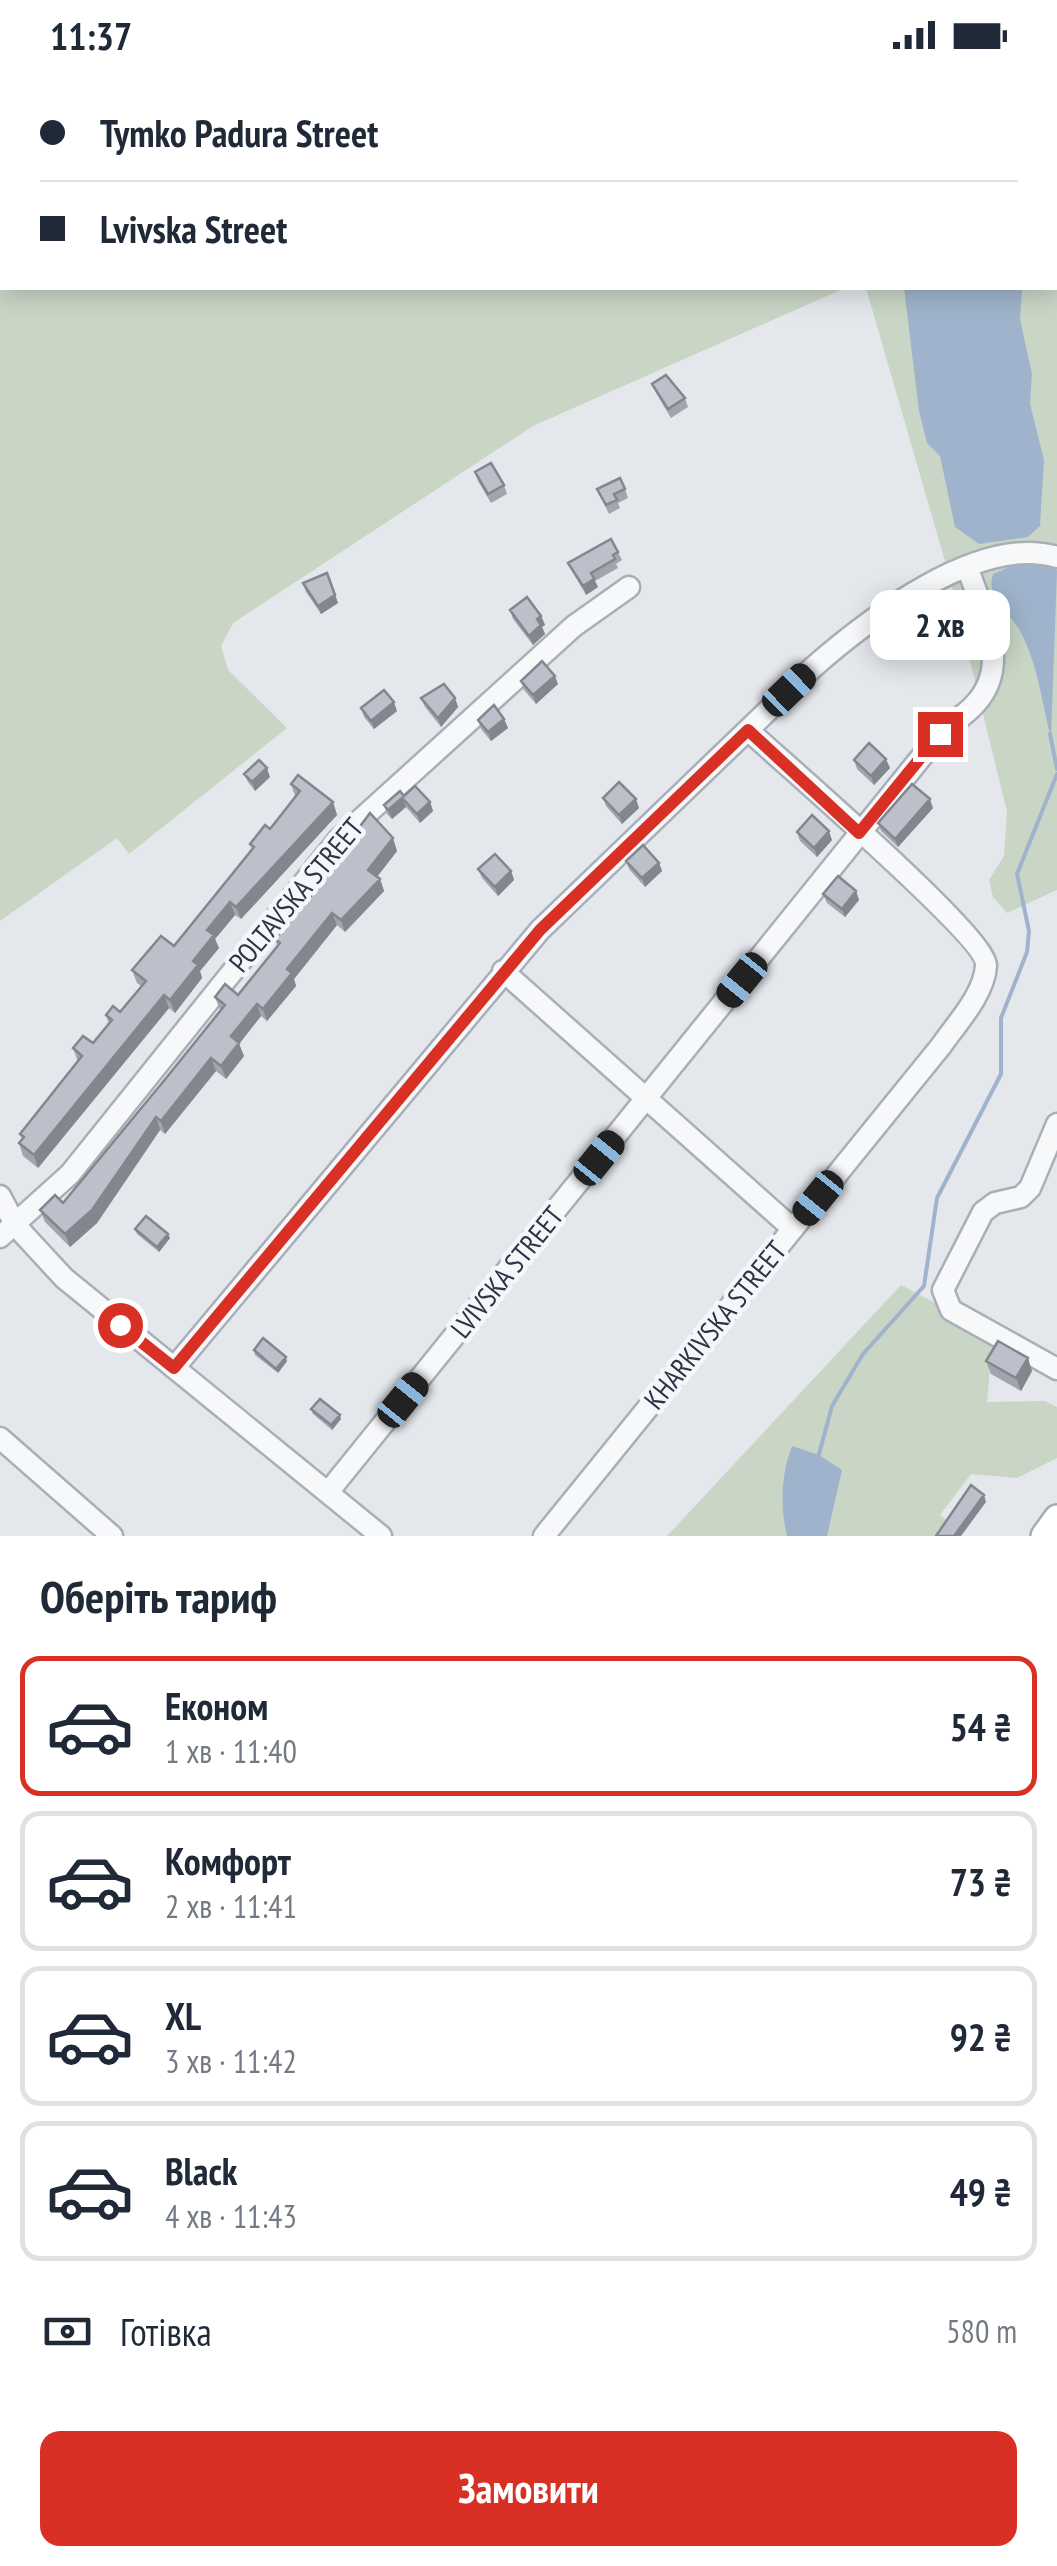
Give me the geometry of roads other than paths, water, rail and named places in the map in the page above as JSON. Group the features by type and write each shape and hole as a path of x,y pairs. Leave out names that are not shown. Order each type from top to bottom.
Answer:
{"main road":[{"path":"1044,1536 1057,1518"}],"street":[{"path":"174,1368 540,930 850,635 901,602 968,568 1000,557 1057,557"},
{"name":"LVIVSKA STREET","path":"330,1491 940,734 976,703 994,668 995,647 968,568"},
{"name":"POLTAVSKA STREET","path":"8,1232 70,1174 338,840 574,626 629,587"},
{"path":"748,730 859,833"},
{"name":"KHARKIVSKA STREET","path":"544,1536 941,1046 977,994 986,966 970,936 859,833"},
{"path":"503,971 793,1229"},
{"path":"1057,1124 1026,1192 995,1202 983,1212 943,1290 951,1310 1057,1369"},
{"path":"0,1196 8,1232 381,1536"},
{"path":"0,1438 112,1536"}],"water":[{"path":"904,290 1022,290 1020,319 1032,374 1030,404 1044,460 1040,526 1028,537 979,544 955,527 940,456 927,443 919,411"},
{"path":"1025,560 1055,567 1057,571 1051,738 1025,641 992,591 993,574"},
{"path":"792,1446 819,1455 842,1470 827,1536 787,1536 783,1491"}],"waterway":[{"path":"1050,734 1057,769"},
{"path":"818,1458 832,1406 863,1354 924,1286 937,1198 1001,1074 1001,1018 1027,952 1029,931 1017,874 1057,774"}]}
